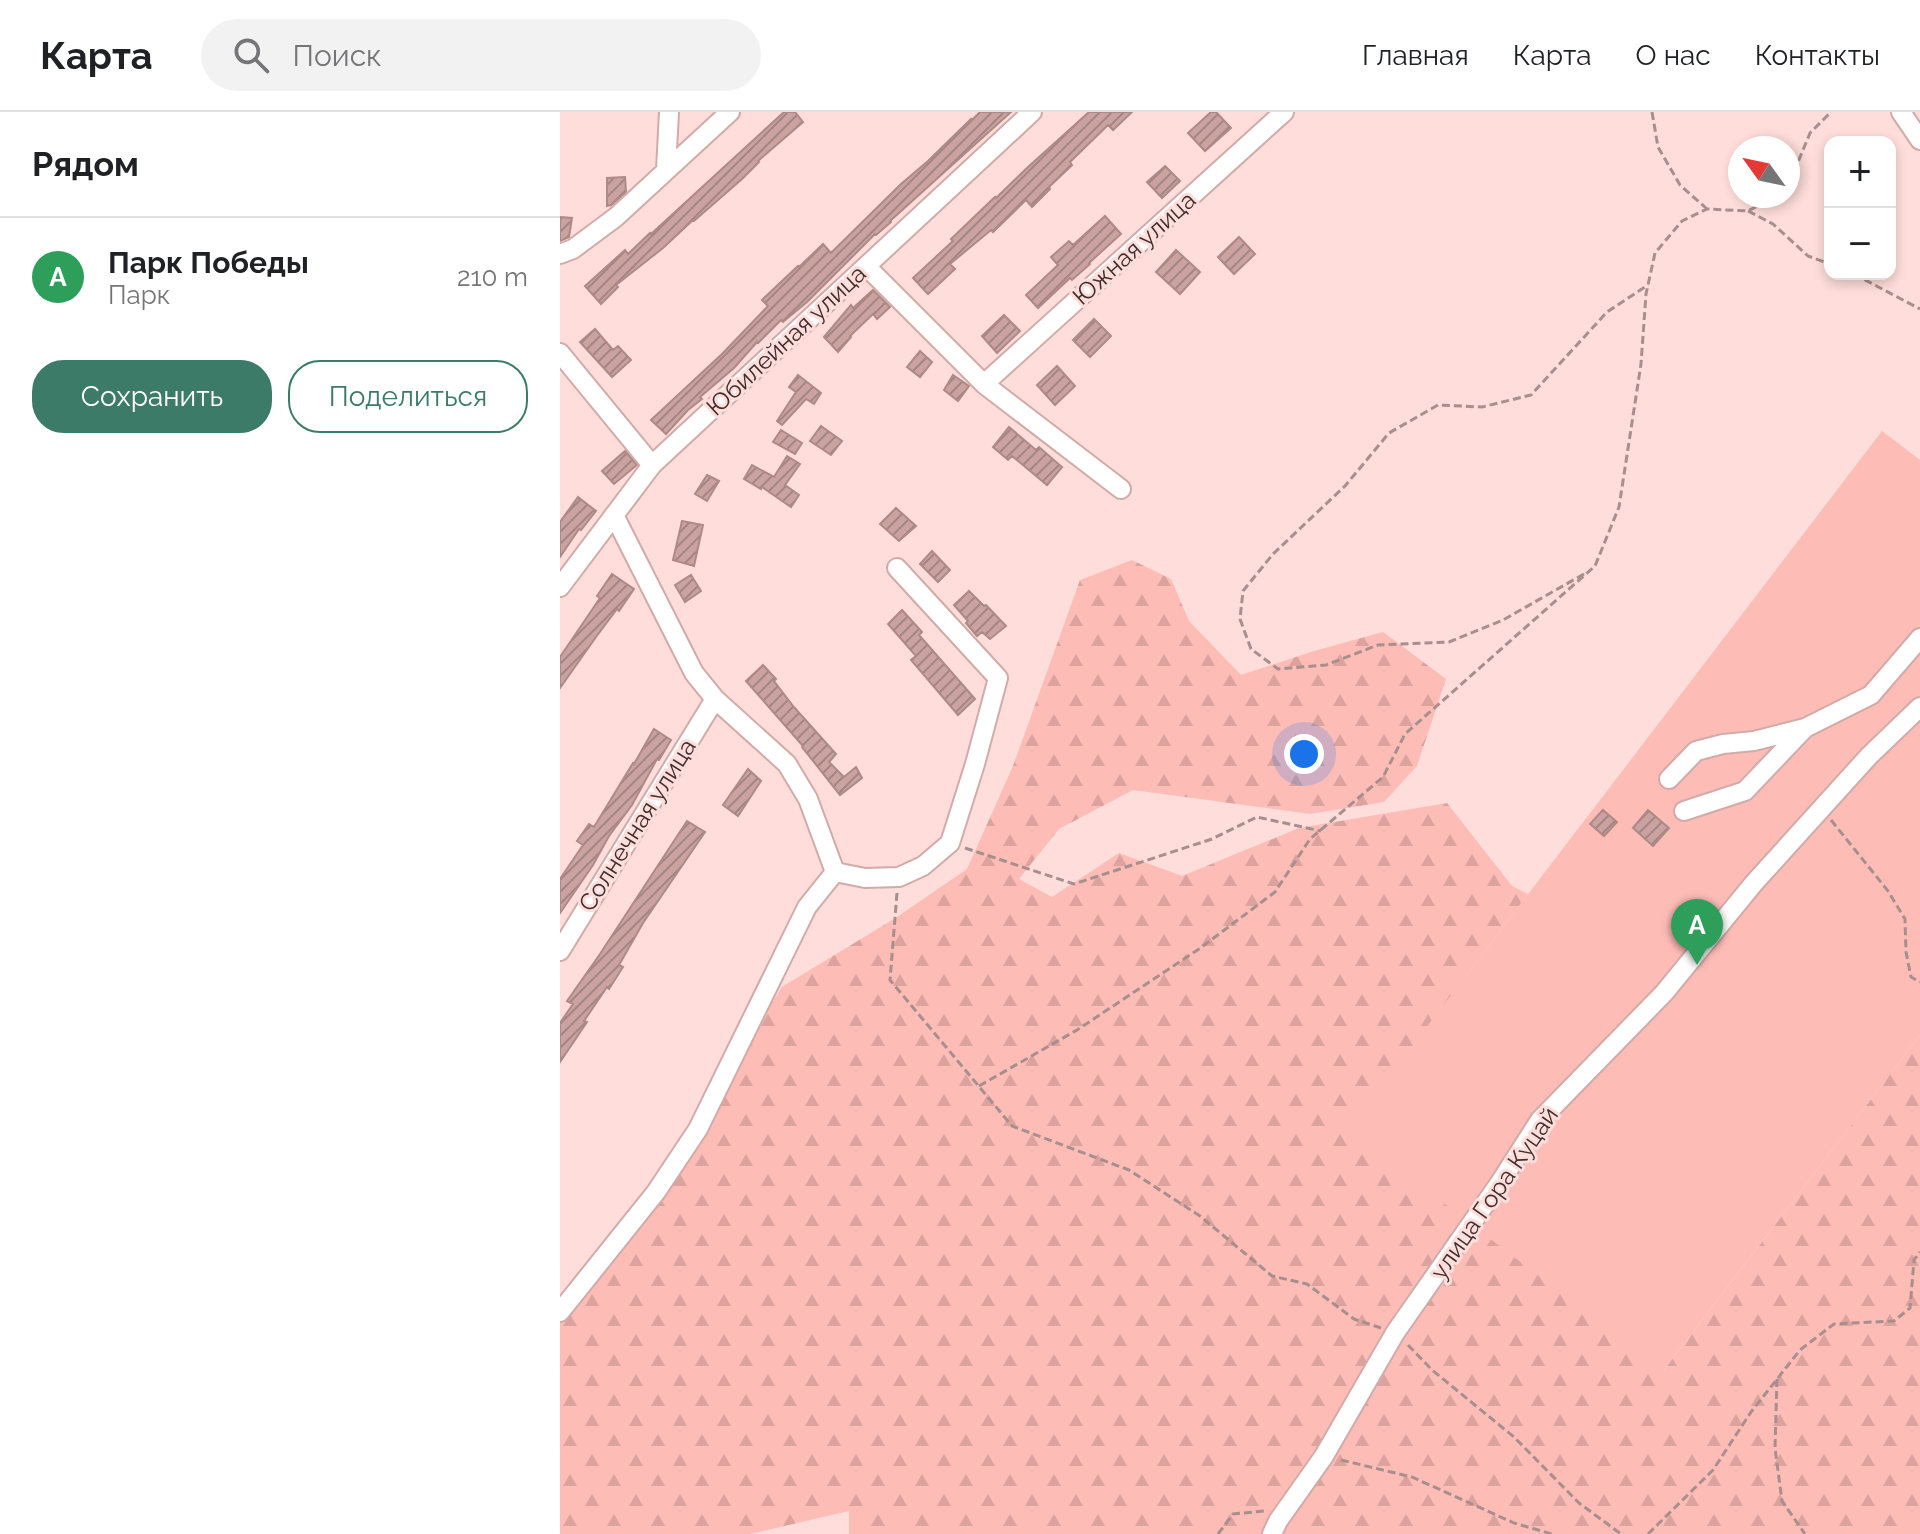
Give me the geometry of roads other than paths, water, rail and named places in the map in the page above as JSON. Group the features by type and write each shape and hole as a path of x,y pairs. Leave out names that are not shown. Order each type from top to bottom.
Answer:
{"street":[{"path":"666,170 669,112"},
{"path":"560,254 573,249 616,217 730,112"},
{"name":"Юбилейная улица","path":"560,587 652,465 1032,112"},
{"name":"Южная улица","path":"984,384 1284,112"},
{"path":"1901,112 1920,140"},
{"path":"866,266 984,384 1121,489"},
{"path":"560,353 652,465"},
{"path":"614,515 694,673 715,699 787,764 808,799 835,872"},
{"path":"835,872 865,878 899,877 923,866 950,843 998,678 897,568"},
{"path":"1669,779 1696,751 1805,728 1871,695 1920,638"},
{"name":"Солнечная улица","path":"560,951 715,699"},
{"name":"улица Гора Куцай","path":"1272,1534 1324,1456 1395,1333 1540,1120 1664,993 1754,883 1869,756 1920,707"},
{"path":"1684,811 1745,791 1805,728"},
{"path":"560,1312 656,1192 698,1129 807,907 835,872"}],"place":[{"name":"Парк Победы","path":"1697,965"}]}
